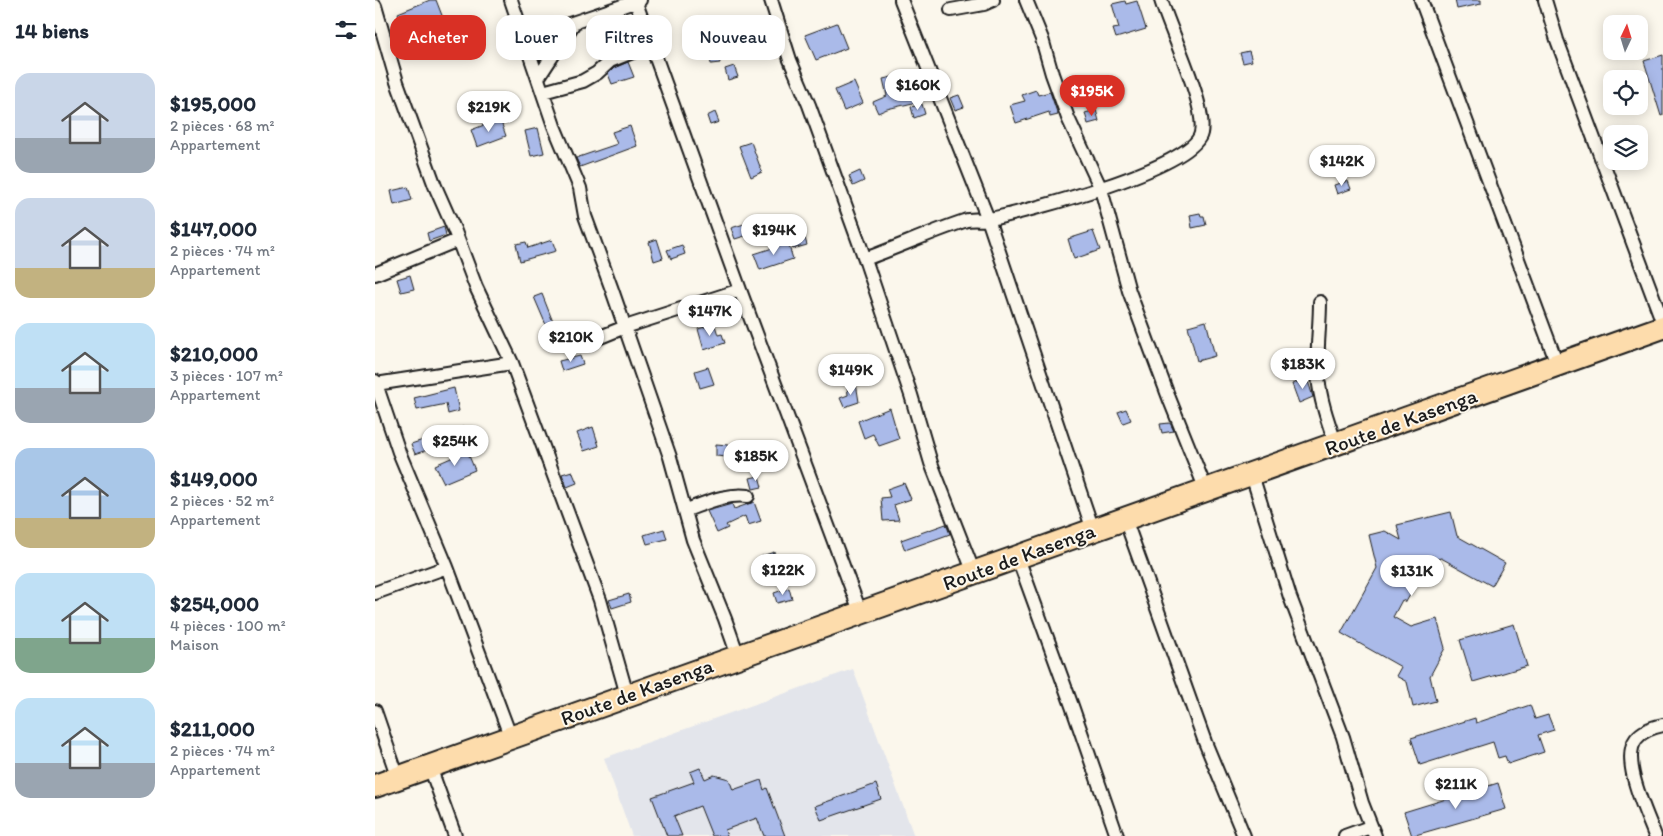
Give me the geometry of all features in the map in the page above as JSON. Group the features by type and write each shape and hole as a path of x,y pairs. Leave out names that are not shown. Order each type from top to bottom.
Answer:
{"highway":[{"name":"Route de Kasenga","path":"375,786 1663,327"}],"street":[{"path":"511,0 517,15"},
{"path":"771,0 790,60 809,106 865,259 911,395 931,463 974,573"},
{"path":"901,0 988,219 1093,530"},
{"path":"951,10 984,4 993,0"},
{"path":"1027,0 1068,118 1101,189 1129,291 1206,490"},
{"path":"865,259 967,220 988,219 1101,189 1162,164 1186,150 1201,136 1202,118 1192,82 1161,0"},
{"path":"1421,0 1558,366"},
{"path":"1545,0 1557,40 1663,323"},
{"path":"576,22 637,1 641,15"},
{"path":"375,6 397,82 435,186 459,240 476,287 511,363 600,600 627,696"},
{"path":"532,60 554,126 580,188 585,216 670,457 700,560 720,606 738,656"},
{"path":"538,78 550,60"},
{"path":"543,92 583,81 597,74 612,60"},
{"path":"656,60 861,614"},
{"path":"375,274 459,240"},
{"path":"583,344 625,327 740,290"},
{"path":"1320,302 1317,352 1318,376 1322,402 1336,445"},
{"path":"511,363 376,382 399,452 447,567 511,738"},
{"path":"1252,475 1291,597 1343,737 1373,831 1345,836"},
{"path":"686,510 720,498 748,496"},
{"path":"1125,519 1202,734 1244,836"},
{"path":"1018,558 1117,836"},
{"path":"375,593 447,567"},
{"path":"375,711 398,778"},
{"path":"1655,836 1634,779 1631,748 1636,738 1645,731 1663,725"},
{"path":"430,767 455,836"}],"shaded area":[{"path":"853,669 914,836 632,836 604,758"}],"building":[{"path":"430,0 436,0 442,15 399,15 398,13"},
{"path":"1455,0 1481,0 1481,4 1457,9"},
{"path":"1125,1 1126,4 1137,1 1146,29 1116,38 1113,29 1119,28 1112,4"},
{"path":"837,23 847,48 816,60 805,35"},
{"path":"1249,51 1252,61 1243,63 1240,53"},
{"path":"1663,55 1663,115 1661,116 1644,61"},
{"path":"710,60 719,60 720,63 711,64"},
{"path":"628,62 634,77 612,84 608,74 614,68"},
{"path":"734,66 738,77 728,80 725,69"},
{"path":"910,73 917,102 878,113 873,102 887,96 883,79"},
{"path":"854,82 863,103 844,111 835,90"},
{"path":"1036,90 1038,95 1050,92 1058,115 1050,117 1049,112 1016,123 1010,105 1025,101 1022,95"},
{"path":"959,95 964,107 955,110 950,98"},
{"path":"922,104 925,114 914,118 911,107"},
{"path":"1096,110 1099,121 1088,124 1085,113"},
{"path":"715,112 719,122 710,125 707,116"},
{"path":"500,119 506,136 477,147 471,130"},
{"path":"630,126 637,146 580,167 576,158 617,144 612,132"},
{"path":"538,128 544,153 531,156 525,131"},
{"path":"751,142 762,172 751,177 739,146"},
{"path":"860,171 864,181 853,186 849,176"},
{"path":"1348,181 1351,189 1337,194 1334,185"},
{"path":"408,187 412,200 394,205 391,191"},
{"path":"1200,213 1201,216 1204,216 1206,225 1192,228 1190,215"},
{"path":"764,218 768,229 735,239 731,228"},
{"path":"801,225 807,245 793,249 787,229"},
{"path":"444,227 446,235 429,241 427,233"},
{"path":"1093,231 1100,250 1074,259 1068,239"},
{"path":"657,239 663,258 654,261 649,242"},
{"path":"552,240 556,251 520,261 516,244 526,242 528,248"},
{"path":"788,243 793,259 760,270 754,254"},
{"path":"682,245 685,254 671,259 667,250"},
{"path":"410,275 414,289 401,292 397,279"},
{"path":"542,294 553,322 546,325 534,297"},
{"path":"1206,321 1215,356 1197,361 1188,326"},
{"path":"714,322 718,335 722,334 725,343 704,350 698,329"},
{"path":"580,356 583,364 562,371 559,361"},
{"path":"708,367 714,384 700,388 695,371"},
{"path":"1307,378 1313,397 1299,403 1292,384"},
{"path":"856,383 859,402 844,407 840,398 848,395 847,385"},
{"path":"454,388 459,411 448,414 446,404 417,410 414,398"},
{"path":"890,408 899,439 879,446 873,434 864,438 858,421"},
{"path":"1126,409 1131,420 1123,423 1118,412"},
{"path":"1170,423 1174,431 1162,433 1160,424"},
{"path":"463,427 467,437 415,454 411,444"},
{"path":"593,427 599,446 584,451 577,433"},
{"path":"716,444 728,445 727,457 716,456"},
{"path":"467,451 475,470 444,483 435,465"},
{"path":"572,471 577,483 567,487 562,474"},
{"path":"759,476 762,487 753,489 750,478"},
{"path":"904,483 911,499 894,505 899,520 883,521 881,498 890,497 887,489"},
{"path":"754,502 761,521 748,525 745,516 726,525 728,528 717,533 707,511 732,504 734,509"},
{"path":"1451,512 1457,536 1505,563 1492,586 1441,558 1416,565 1419,579 1406,602 1402,600 1393,617 1411,627 1437,619 1445,648 1430,676 1436,701 1413,707 1407,682 1396,676 1401,667 1341,633 1377,568 1369,535 1385,531 1401,540 1397,525"},
{"path":"946,524 950,534 905,550 901,540"},
{"path":"664,529 667,539 647,544 644,535"},
{"path":"774,552 780,573 768,577 762,556"},
{"path":"789,588 792,599 777,603 774,593"},
{"path":"629,594 631,602 612,608 609,600"},
{"path":"1514,624 1527,666 1473,682 1460,640"},
{"path":"1530,705 1535,719 1548,715 1554,730 1538,735 1544,752 1508,764 1505,756 1498,758 1493,742 1420,765 1411,738 1475,718 1476,723"},
{"path":"700,768 705,779 714,775 729,779 733,790 761,780 764,790 767,788 785,836 764,836 757,818 725,830 727,836 712,836 700,806 674,816 682,836 667,836 652,797 694,782 690,772"},
{"path":"1498,783 1506,809 1412,836 1404,812"},
{"path":"876,784 881,799 821,820 815,806"}]}
